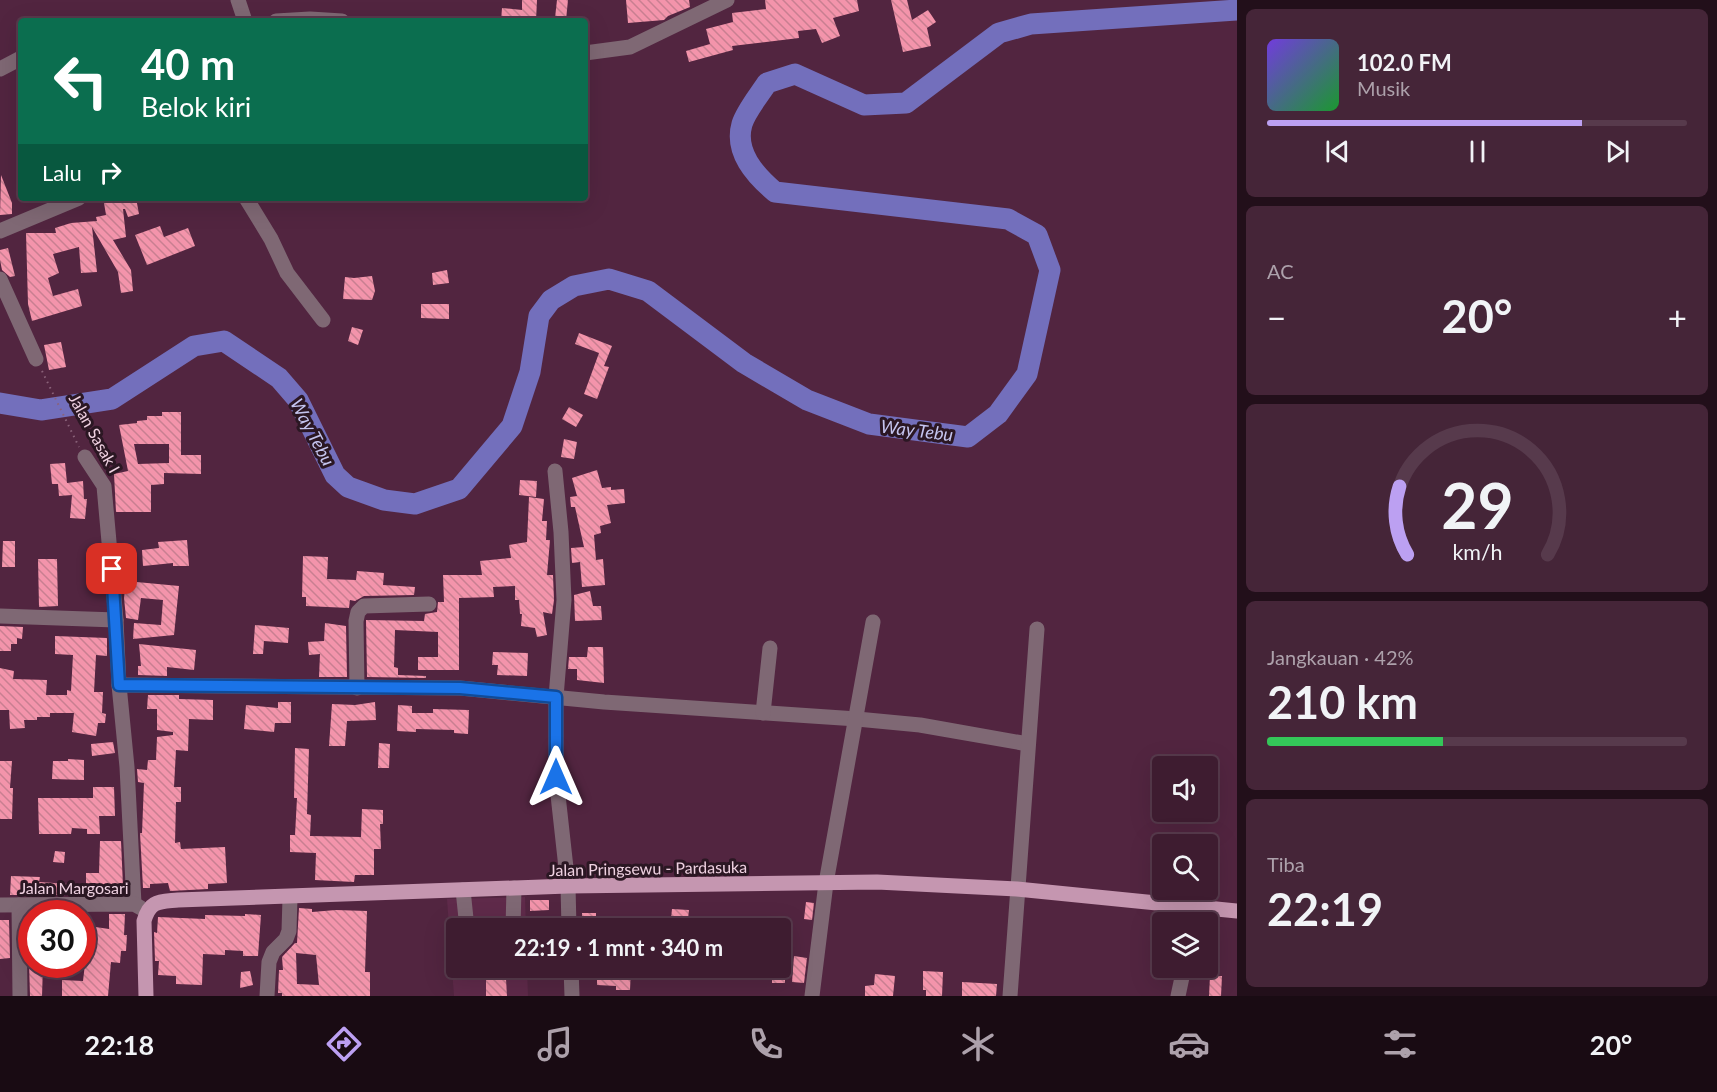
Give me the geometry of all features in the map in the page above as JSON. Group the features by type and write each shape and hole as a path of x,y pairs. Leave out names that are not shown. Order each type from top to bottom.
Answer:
{"main road":[{"name":"Jalan Pringsewu - Pardasuka","path":"140,908 156,902 568,886 877,882 1017,888 1237,911"},
{"path":"140,908 144,921 146,996"}],"street":[{"path":"238,0 244,18"},
{"path":"588,53 630,47 727,0"},
{"path":"0,69 18,60"},
{"path":"0,231 72,201"},
{"path":"248,201 271,239 287,273 323,320"},
{"path":"0,279 36,359"},
{"name":"Jalan Sasak I","path":"85,458 104,486 116,620 119,685 140,908"},
{"path":"555,471 564,600 556,697 556,777 568,886 569,918"},
{"path":"357,688 356,621 358,612 364,606 429,604"},
{"path":"0,616 116,620"},
{"path":"812,996 826,883 873,622"},
{"path":"1010,996 1037,629"},
{"path":"763,713 770,648"},
{"path":"119,685 460,688 763,713 857,718 920,725 1028,744"},
{"path":"513,918 514,888"},
{"path":"463,890 466,918"},
{"path":"267,996 273,952 286,939 289,931 290,898"},
{"name":"Jalan Margosari","path":"0,905 18,905"},
{"name":"Jalan Margosari","path":"96,907 140,908"},
{"path":"1200,912 1202,907"},
{"path":"20,978 20,996"},
{"path":"571,978 572,996"},
{"path":"1178,996 1182,978"}],"path":[{"name":"Jalan Sasak I","path":"36,359 85,458"}],"shaded area":[{"path":"525,897 526,918 448,918 447,899"},
{"path":"453,978 527,978 528,996 454,996"}],"building":[{"path":"522,0 537,0 536,18 501,18 502,8 522,10"},
{"path":"557,0 568,0 566,18 555,18"},
{"path":"626,0 689,0 690,7 664,20 628,23"},
{"path":"765,0 857,0 859,11 833,18 840,36 822,43 816,29 798,31 799,38 732,46 733,50 689,62 686,51 710,44 706,29 733,22 732,13 766,9"},
{"path":"891,0 907,0 912,20 928,10 936,22 927,28 931,46 903,52"},
{"path":"1,175 12,203 12,214 0,215"},
{"path":"137,201 139,214 128,217 123,209 126,237 113,240 131,270 133,291 121,293 118,272 92,227 97,272 81,273 79,247 53,254 59,273 48,278 53,296 78,289 82,306 32,321 28,304 26,233 56,233 55,228 71,223 97,221 96,217 106,215 104,203"},
{"path":"160,226 164,237 188,228 195,246 147,265 135,235"},
{"path":"8,248 15,276 10,277 2,270 0,260 0,250"},
{"path":"447,270 449,283 433,285 432,273"},
{"path":"372,276 375,291 372,300 343,299 345,277"},
{"path":"421,304 449,304 449,319 421,318"},
{"path":"352,327 363,330 358,345 348,341"},
{"path":"579,333 612,346 604,366 609,367 597,399 584,394 599,353 575,344"},
{"path":"61,342 66,367 49,370 44,345"},
{"path":"569,407 583,415 576,427 562,419"},
{"path":"162,412 181,412 181,455 201,455 201,474 164,473 164,484 151,485 151,512 116,512 114,474 128,471 119,425 147,420 147,416 162,416","holes":["134,444 169,444 169,463 138,464"]},
{"path":"564,439 577,442 574,459 561,457"},
{"path":"65,463 67,483 83,481 84,499 87,499 85,519 70,518 72,495 59,496 58,484 52,484 50,464"},
{"path":"597,470 602,488 624,489 625,503 607,505 611,523 600,526 601,533 594,535 596,560 603,559 605,585 582,587 580,562 572,563 571,548 584,547 575,507 571,507 570,497 577,496 572,478"},
{"path":"520,480 537,481 536,497 519,495"},
{"path":"529,497 544,499 542,521 547,521 546,540 550,540 547,575 553,575 554,600 552,614 543,612 547,635 537,637 535,628 521,626 522,614 520,614 519,600 515,600 515,586 493,587 494,597 459,598 459,670 418,670 418,657 438,657 438,632 395,630 394,667 398,668 398,675 426,676 426,678 367,677 366,620 424,621 425,614 437,612 438,602 444,602 443,575 482,575 480,561 511,558 509,545 527,542"},
{"path":"187,540 189,566 173,566 173,563 143,566 142,550 159,548 158,542"},
{"path":"3,541 15,541 15,567 2,567"},
{"path":"303,556 328,557 327,579 356,580 357,571 384,573 383,585 415,587 414,595 364,596 355,601 350,600 349,608 306,606 306,597 302,597"},
{"path":"38,559 57,559 58,606 39,607"},
{"path":"126,581 179,586 174,635 133,639 134,623 161,625 163,600 141,598 138,620 126,618 124,598"},
{"path":"590,591 593,606 601,606 602,620 575,621 574,595"},
{"path":"325,623 346,626 347,677 319,677 320,654 309,655 308,642 324,641"},
{"path":"255,625 289,628 288,643 264,641 263,654 253,654"},
{"path":"0,626 23,627 22,639 17,638 17,644 11,644 11,651 0,651"},
{"path":"55,636 107,638 107,656 96,655 94,692 103,692 102,713 106,714 105,723 98,723 96,736 72,732 74,713 50,713 50,717 24,720 25,728 10,729 9,710 0,710 0,668 14,671 13,679 47,680 46,695 67,695 67,690 71,691 73,655 55,654"},
{"path":"139,644 196,650 194,670 167,667 167,676 138,675 138,666 141,666"},
{"path":"588,647 603,647 604,683 577,680 577,669 568,669 569,657 587,657"},
{"path":"493,652 528,653 527,676 497,675 498,665 492,665"},
{"path":"148,695 179,695 179,699 213,700 213,720 189,719 188,751 176,750 174,787 181,787 181,802 176,802 175,843 180,842 181,849 225,847 227,883 208,884 208,889 170,891 168,883 150,884 150,888 143,888 140,833 142,833 144,783 138,782 137,769 147,770 148,760 156,760 157,737 173,735 173,732 157,730 157,709 147,709"},
{"path":"278,702 291,702 291,723 275,723 274,732 244,729 246,705 278,708"},
{"path":"375,702 376,720 347,721 345,746 329,746 332,704 355,705"},
{"path":"398,705 412,706 412,713 433,713 433,709 469,710 468,734 454,733 454,730 397,731"},
{"path":"113,742 115,753 92,756 91,744"},
{"path":"379,743 390,744 389,768 378,768"},
{"path":"295,748 309,749 307,814 311,815 310,836 361,837 362,809 383,810 383,824 380,824 381,849 374,849 374,875 355,875 354,882 315,880 316,853 290,852 290,835 295,835 297,798 294,798"},
{"path":"68,759 84,760 84,780 52,779 53,761 68,761"},
{"path":"0,761 12,761 10,788 13,788 12,819 0,819"},
{"path":"93,787 114,787 115,816 99,816 100,834 87,834 87,829 72,828 71,834 39,834 38,798 93,798"},
{"path":"100,841 121,841 123,886 119,886 119,894 86,895 86,873 99,873"},
{"path":"55,851 65,852 64,863 53,862"},
{"path":"11,876 40,877 39,882 69,884 68,895 10,895"},
{"path":"530,900 549,900 549,910 530,911"},
{"path":"806,902 814,903 812,920 804,919"},
{"path":"299,908 312,909 312,912 367,911 365,972 370,972 370,996 282,996 282,993 278,993 279,970 283,970 282,957 297,943","holes":["296,953 316,955 319,985 297,984"]},
{"path":"672,909 689,910 688,918 671,918"},
{"path":"582,913 596,913 596,918 582,918"},
{"path":"109,914 125,914 126,951 121,951 120,963 111,962 108,996 62,996 62,980 83,981 83,978 96,978 96,927 109,929"},
{"path":"245,914 261,915 258,956 243,956 243,951 225,950 225,955 203,954 202,985 176,984 176,976 158,975 159,961 155,961 154,932 157,933 158,917 205,919 205,915 245,916"},
{"path":"0,920 9,920 10,958 0,959"},
{"path":"794,956 807,958 804,983 792,982"},
{"path":"250,971 253,985 240,988 241,972"},
{"path":"923,971 943,972 942,996 926,996 926,990 923,990"},
{"path":"875,974 895,976 893,996 865,996 865,986 874,985"},
{"path":"1222,976 1221,996 1209,996 1210,978"},
{"path":"29,978 43,978 42,996 30,996"},
{"path":"486,978 506,979 507,996 486,996"},
{"path":"597,978 631,978 630,990 616,990 616,986 597,985"},
{"path":"772,978 785,978 785,983 772,983"},
{"path":"962,982 997,984 996,996 962,996"}],"waterway":[{"name":"Way Tebu","path":"0,403 41,410 112,399 194,346 224,341 279,378 298,400 335,475 348,487 384,500 415,504 459,489 512,426 530,372 539,316 551,300 574,286 609,279 648,291 744,363 807,400 869,424 968,437 998,414 1027,374 1050,270 1037,235 1008,219 775,192 748,162 741,144 742,124 750,108 767,83 795,74 864,105 906,103 999,33 1031,24 1237,10"}],"route":[{"path":"112,569 119,685 460,688 556,697 556,777"}]}
